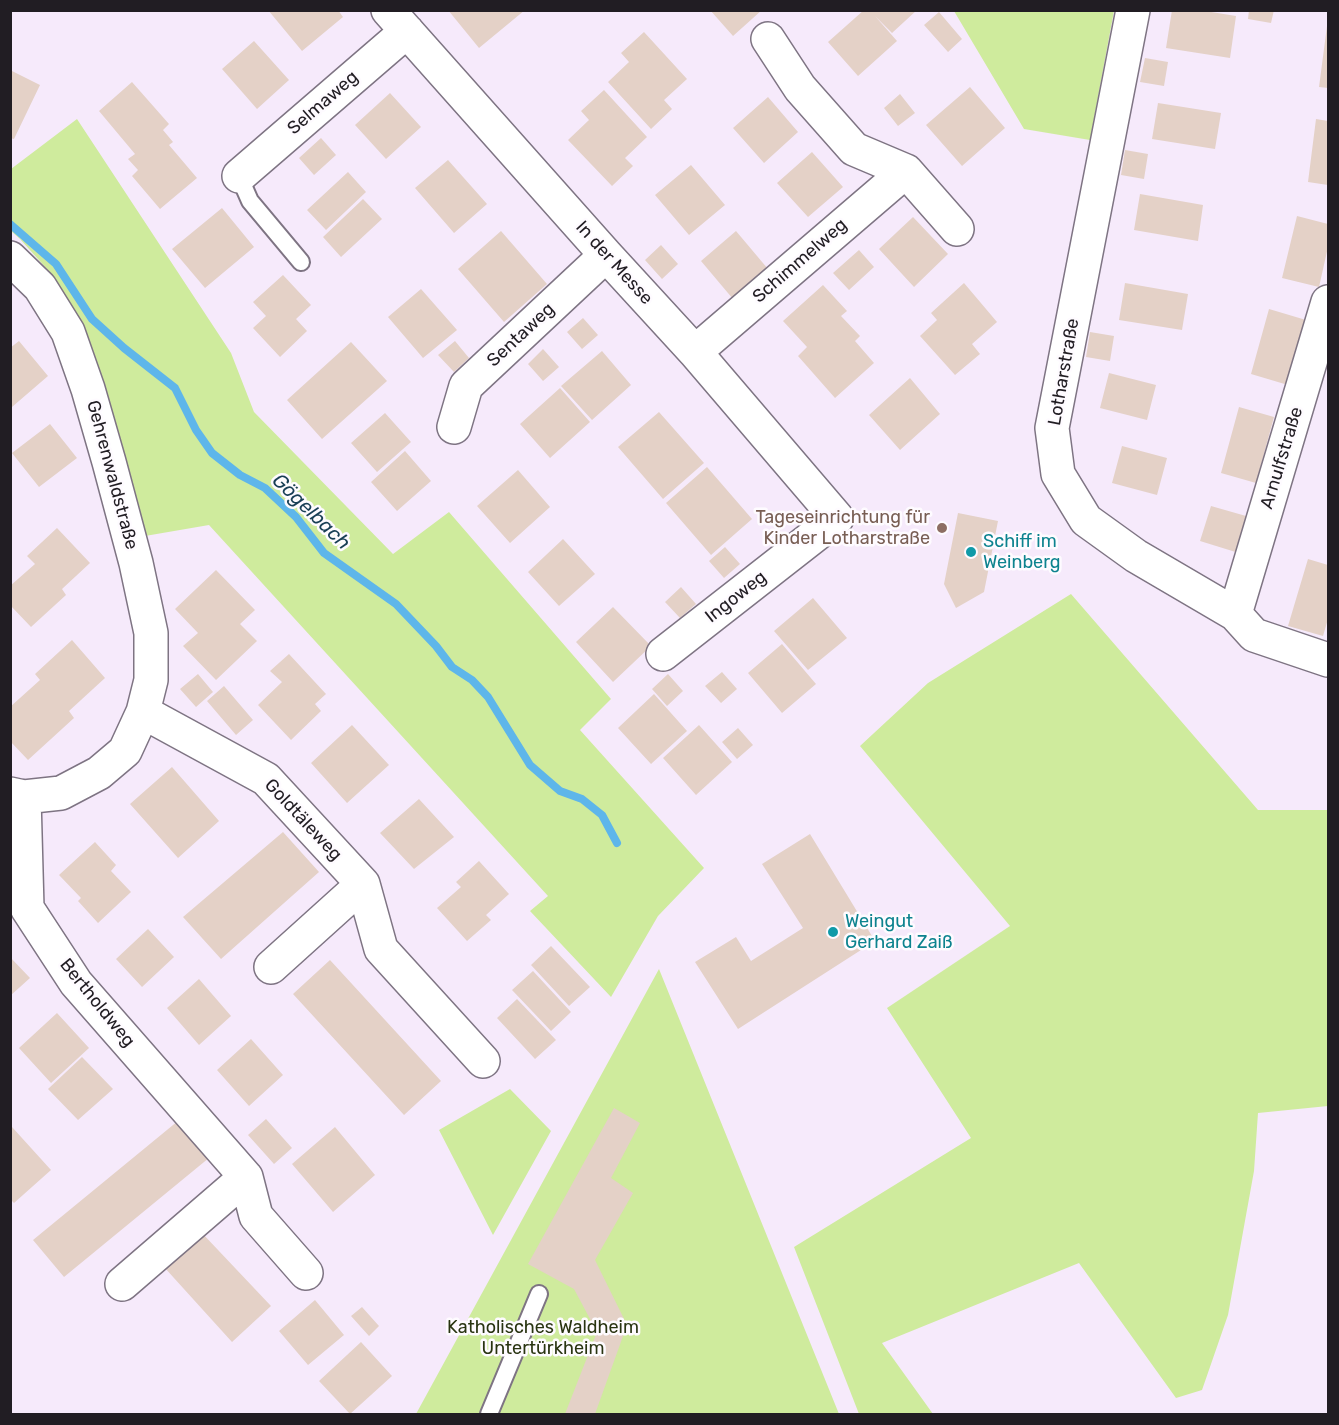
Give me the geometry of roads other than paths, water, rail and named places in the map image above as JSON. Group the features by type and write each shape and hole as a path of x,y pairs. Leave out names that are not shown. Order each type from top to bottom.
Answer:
{"street":[{"name":"Lotharstraße","path":"1133,10 1052,428 1058,474 1086,520 1136,556 1235,614 1254,635 1329,660"},
{"name":"Selmaweg","path":"238,176 397,21"},
{"name":"In der Messe","path":"397,21 695,352 837,518"},
{"path":"768,39 801,88 854,149 906,171 957,229"},
{"name":"Schimmelweg","path":"695,352 906,171"},
{"name":"Sentaweg","path":"454,427 466,386 606,255"},
{"name":"Gehrenwaldstraße","path":"10,258 40,287 68,332 88,389 136,563 151,633 151,680 143,712 124,751 99,774 62,793 17,795"},
{"name":"Arnulfstraße","path":"1235,614 1329,302"},
{"name":"Ingoweg","path":"663,654 837,518"},
{"name":"Goldtäleweg","path":"143,712 266,778 363,884 381,950 483,1061"},
{"name":"Bertholdweg","path":"17,795 27,908 76,983 246,1177 256,1216 306,1273"},
{"path":"271,966 363,884"},
{"path":"122,1284 246,1177"}],"lane":[{"path":"238,176 250,201 301,262"},
{"path":"489,1414 539,1294"}],"waterway":[{"name":"Gögelbach","path":"10,224 56,264 92,319 124,348 175,388 196,430 212,453 240,475 265,488 296,517 324,553 396,604 436,646 452,667 472,680 488,697 530,765 560,791 582,799 602,815 617,843"}],"place":[{"name":"Tageseinrichtung für Kinder Lotharstraße","path":"942,528"},
{"name":"Schiff im Weinberg","path":"971,552"},
{"name":"Weingut Gerhard Zaiß","path":"833,932"}],"park label":[{"name":"Katholisches Waldheim Untertürkheim","path":"543,1338"}]}
